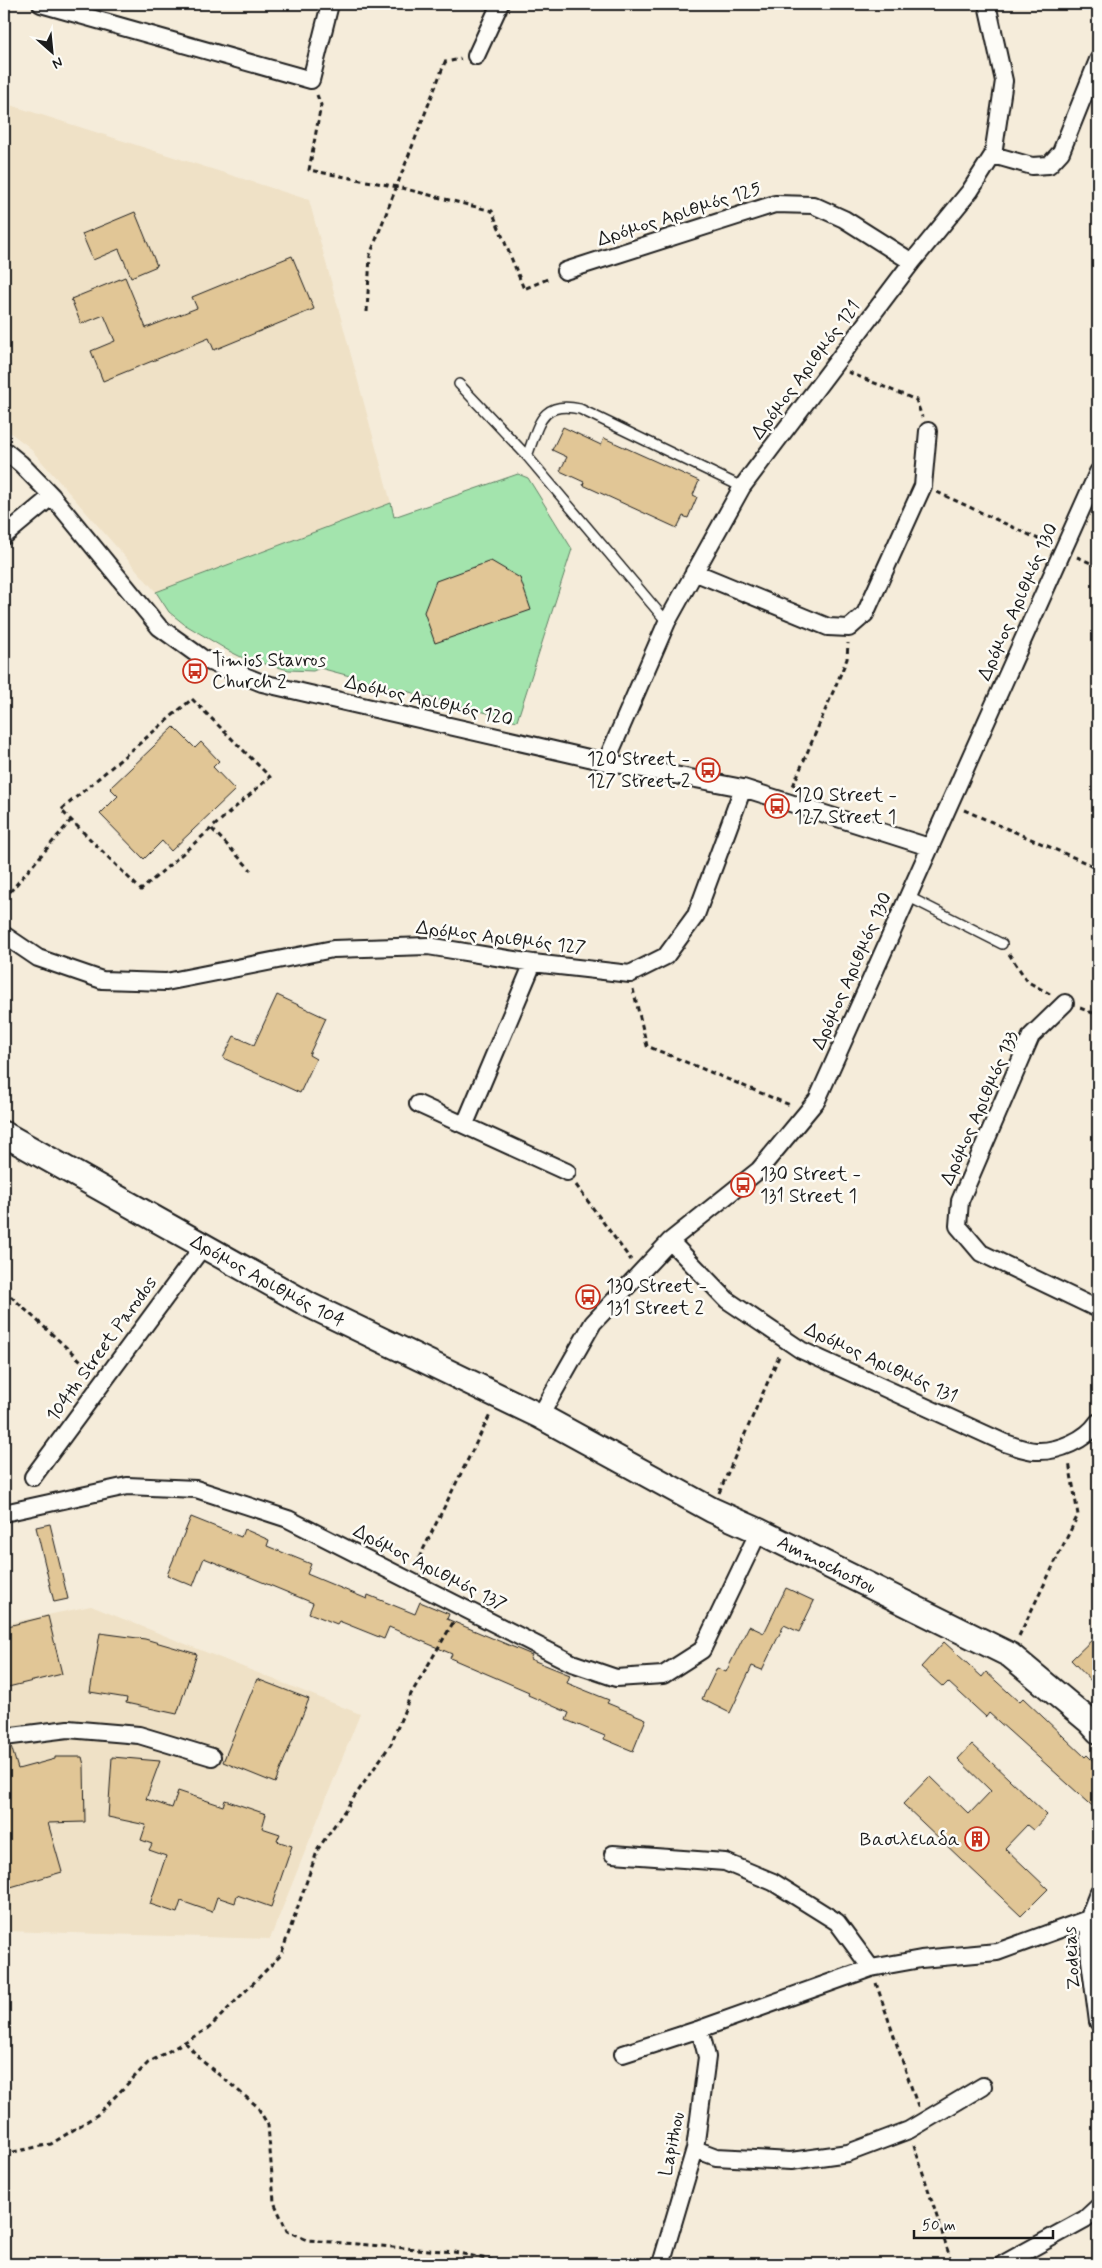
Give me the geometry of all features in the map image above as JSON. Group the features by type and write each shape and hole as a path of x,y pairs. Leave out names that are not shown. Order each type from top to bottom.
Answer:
{"street":[{"path":"41,4 310,80 330,4"},
{"path":"476,56 500,4"},
{"name":"Δρόμος Αριθμός 121","path":"606,762 667,622 742,487 912,262 970,191 993,155 1004,81 987,4"},
{"path":"993,155 1032,166 1049,165 1061,152 1098,60"},
{"name":"Δρόμος Αριθμός 125","path":"565,271 775,204 813,205 844,219 912,262"},
{"path":"694,572 828,627 849,628 865,614 922,486 928,431"},
{"name":"Δρόμος Αριθμός 120","path":"4,450 21,464 52,496 159,627 205,660 262,683 606,762 743,788 929,847"},
{"name":"Δρόμος Αριθμός 130","path":"540,1416 592,1323 670,1241 760,1170 817,1100 1098,472"},
{"path":"4,536 52,496"},
{"path":"630,974 666,956 696,915 743,788"},
{"name":"Δρόμος Αριθμός 127","path":"4,935 38,958 102,980 166,982 333,949 428,946 533,964 630,974"},
{"path":"465,1124 533,964"},
{"name":"Δρόμος Αριθμός 133","path":"1065,1003 1031,1036 960,1201 958,1226 981,1253 1098,1309"},
{"path":"418,1104 567,1172"},
{"name":"Δρόμος Αριθμός 104","path":"4,1134 309,1305 540,1416"},
{"name":"Δρόμος Αριθμός 131","path":"670,1241 727,1300 801,1350 1005,1443 1036,1451 1066,1446 1093,1429 1098,1422"},
{"name":"104th Street Parodos","path":"33,1478 204,1245"},
{"name":"Ammochostou","path":"540,1416 712,1510 1010,1655 1089,1721 1098,1731"},
{"name":"Δρόμος Αριθμός 137","path":"4,1513 127,1486 196,1488 288,1519 572,1663 616,1678 663,1675 702,1650 758,1531"},
{"path":"4,1737 68,1730 138,1736 212,1757"},
{"path":"613,1854 725,1862 773,1882 836,1922 871,1968"},
{"name":"Zodeias","path":"1098,1893 1088,1919 1090,1960 1098,2022"},
{"path":"623,2054 700,2029 871,1968 921,1959 997,1952 1088,1919"},
{"name":"Lapithou","path":"660,2264 695,2149 707,2057 700,2029"},
{"path":"695,2149 716,2157 791,2161 848,2153 909,2130 983,2086"},
{"path":"1003,2264 1085,2219 1098,2207"}],"lane":[{"path":"459,384 527,456 667,622"},
{"path":"527,456 543,415 565,406 580,409 742,487"},
{"path":"908,896 1002,944"}],"path":[{"path":"368,312 370,255 446,62 476,56"},
{"path":"310,80 321,104 309,170 398,187 492,210 524,290 565,271"},
{"path":"834,366 916,400 928,431"},
{"path":"922,486 1098,566"},
{"path":"787,802 847,659 849,628"},
{"path":"192,699 270,777 141,890 72,819 61,810 192,699"},
{"path":"949,803 1098,868"},
{"path":"4,899 72,819"},
{"path":"212,828 251,870"},
{"path":"1002,944 1028,982 1065,1003 1098,1015"},
{"path":"630,974 647,1046 807,1112"},
{"path":"567,1172 640,1272"},
{"path":"4,1290 104,1382"},
{"path":"712,1510 787,1340"},
{"path":"408,1580 499,1396"},
{"path":"1010,1655 1078,1515 1066,1446"},
{"path":"4,2154 50,2144 97,2115 148,2063 209,2028 281,1955 318,1849 391,1744 411,1694 462,1607"},
{"path":"871,1968 924,2122"},
{"path":"185,2042 201,2060 257,2106 268,2125 274,2202 287,2231 307,2240 454,2252 510,2264"},
{"path":"909,2130 952,2264"}],"shaded area":[{"path":"4,103 309,200 391,503 156,592 28,446 4,428"},
{"path":"91,1606 360,1714 270,1939 4,1931 4,1624"}],"green space":[{"path":"518,474 528,478 572,549 517,721 320,668 313,671 289,670 245,659 184,624 169,612 156,592 391,503 394,517"}],"building":[{"path":"135,212 157,266 131,277 119,249 93,260 82,234"},
{"path":"292,256 314,309 214,350 209,338 103,381 91,351 115,341 104,315 81,324 71,299 125,277 146,328 197,308 192,297"},
{"path":"563,427 601,445 604,438 699,481 693,495 697,497 688,518 683,516 677,528 583,485 584,482 560,471 567,457 552,450"},
{"path":"491,561 520,578 531,610 435,643 424,612 436,581"},
{"path":"174,727 195,748 201,742 219,761 213,767 235,790 171,851 162,841 144,859 100,814 118,796 110,788"},
{"path":"277,995 326,1018 309,1055 316,1059 300,1093 223,1058 234,1036 254,1045"},
{"path":"191,1517 241,1537 244,1529 269,1540 267,1546 311,1564 307,1574 367,1599 368,1595 415,1614 420,1602 449,1614 447,1619 532,1655 530,1659 570,1675 567,1683 609,1700 607,1703 646,1719 633,1751 604,1739 605,1736 566,1720 569,1713 528,1695 529,1692 450,1658 452,1654 389,1627 384,1639 339,1621 337,1624 309,1613 313,1603 204,1558 193,1586 167,1575"},
{"path":"50,1524 68,1599 54,1602 36,1527"},
{"path":"786,1588 814,1601 799,1632 784,1625 762,1670 752,1666 730,1713 702,1699 717,1668 726,1672 749,1626 764,1633"},
{"path":"48,1616 62,1674 4,1688 4,1627"},
{"path":"100,1633 145,1639 197,1654 177,1714 126,1703 127,1698 90,1692"},
{"path":"1098,1634 1098,1688 1071,1660"},
{"path":"944,1642 982,1677 986,1672 1019,1702 1023,1698 1085,1757 1087,1755 1098,1766 1098,1811 989,1713 986,1717 948,1682 943,1687 921,1667"},
{"path":"257,1679 309,1699 275,1783 223,1762"},
{"name":"Βασιλειαδα","path":"972,1744 1047,1815 1033,1830 1027,1825 1005,1848 1048,1889 1021,1916 903,1804 930,1776 969,1814 991,1791 958,1759"},
{"path":"11,1746 18,1769 55,1759 55,1757 82,1757 84,1765 85,1822 48,1823 62,1872 4,1889 4,1747"},
{"path":"112,1757 160,1761 146,1799 172,1808 178,1791 223,1806 225,1800 266,1814 262,1828 280,1834 277,1841 292,1846 271,1907 237,1895 235,1903 217,1897 212,1912 181,1901 177,1913 150,1904 166,1856 149,1850 152,1844 141,1840 146,1825 108,1817"}],"place":[{"name":"Timios Stavros Church 2","path":"195,671"},
{"name":"120 Street - 127 Street 2","path":"708,770"},
{"name":"120 Street - 127 Street 1","path":"777,806"},
{"name":"130 Street - 131 Street 1","path":"743,1185"},
{"name":"130 Street - 131 Street 2","path":"588,1297"},
{"name":"Βασιλειαδα","path":"977,1839"}]}
